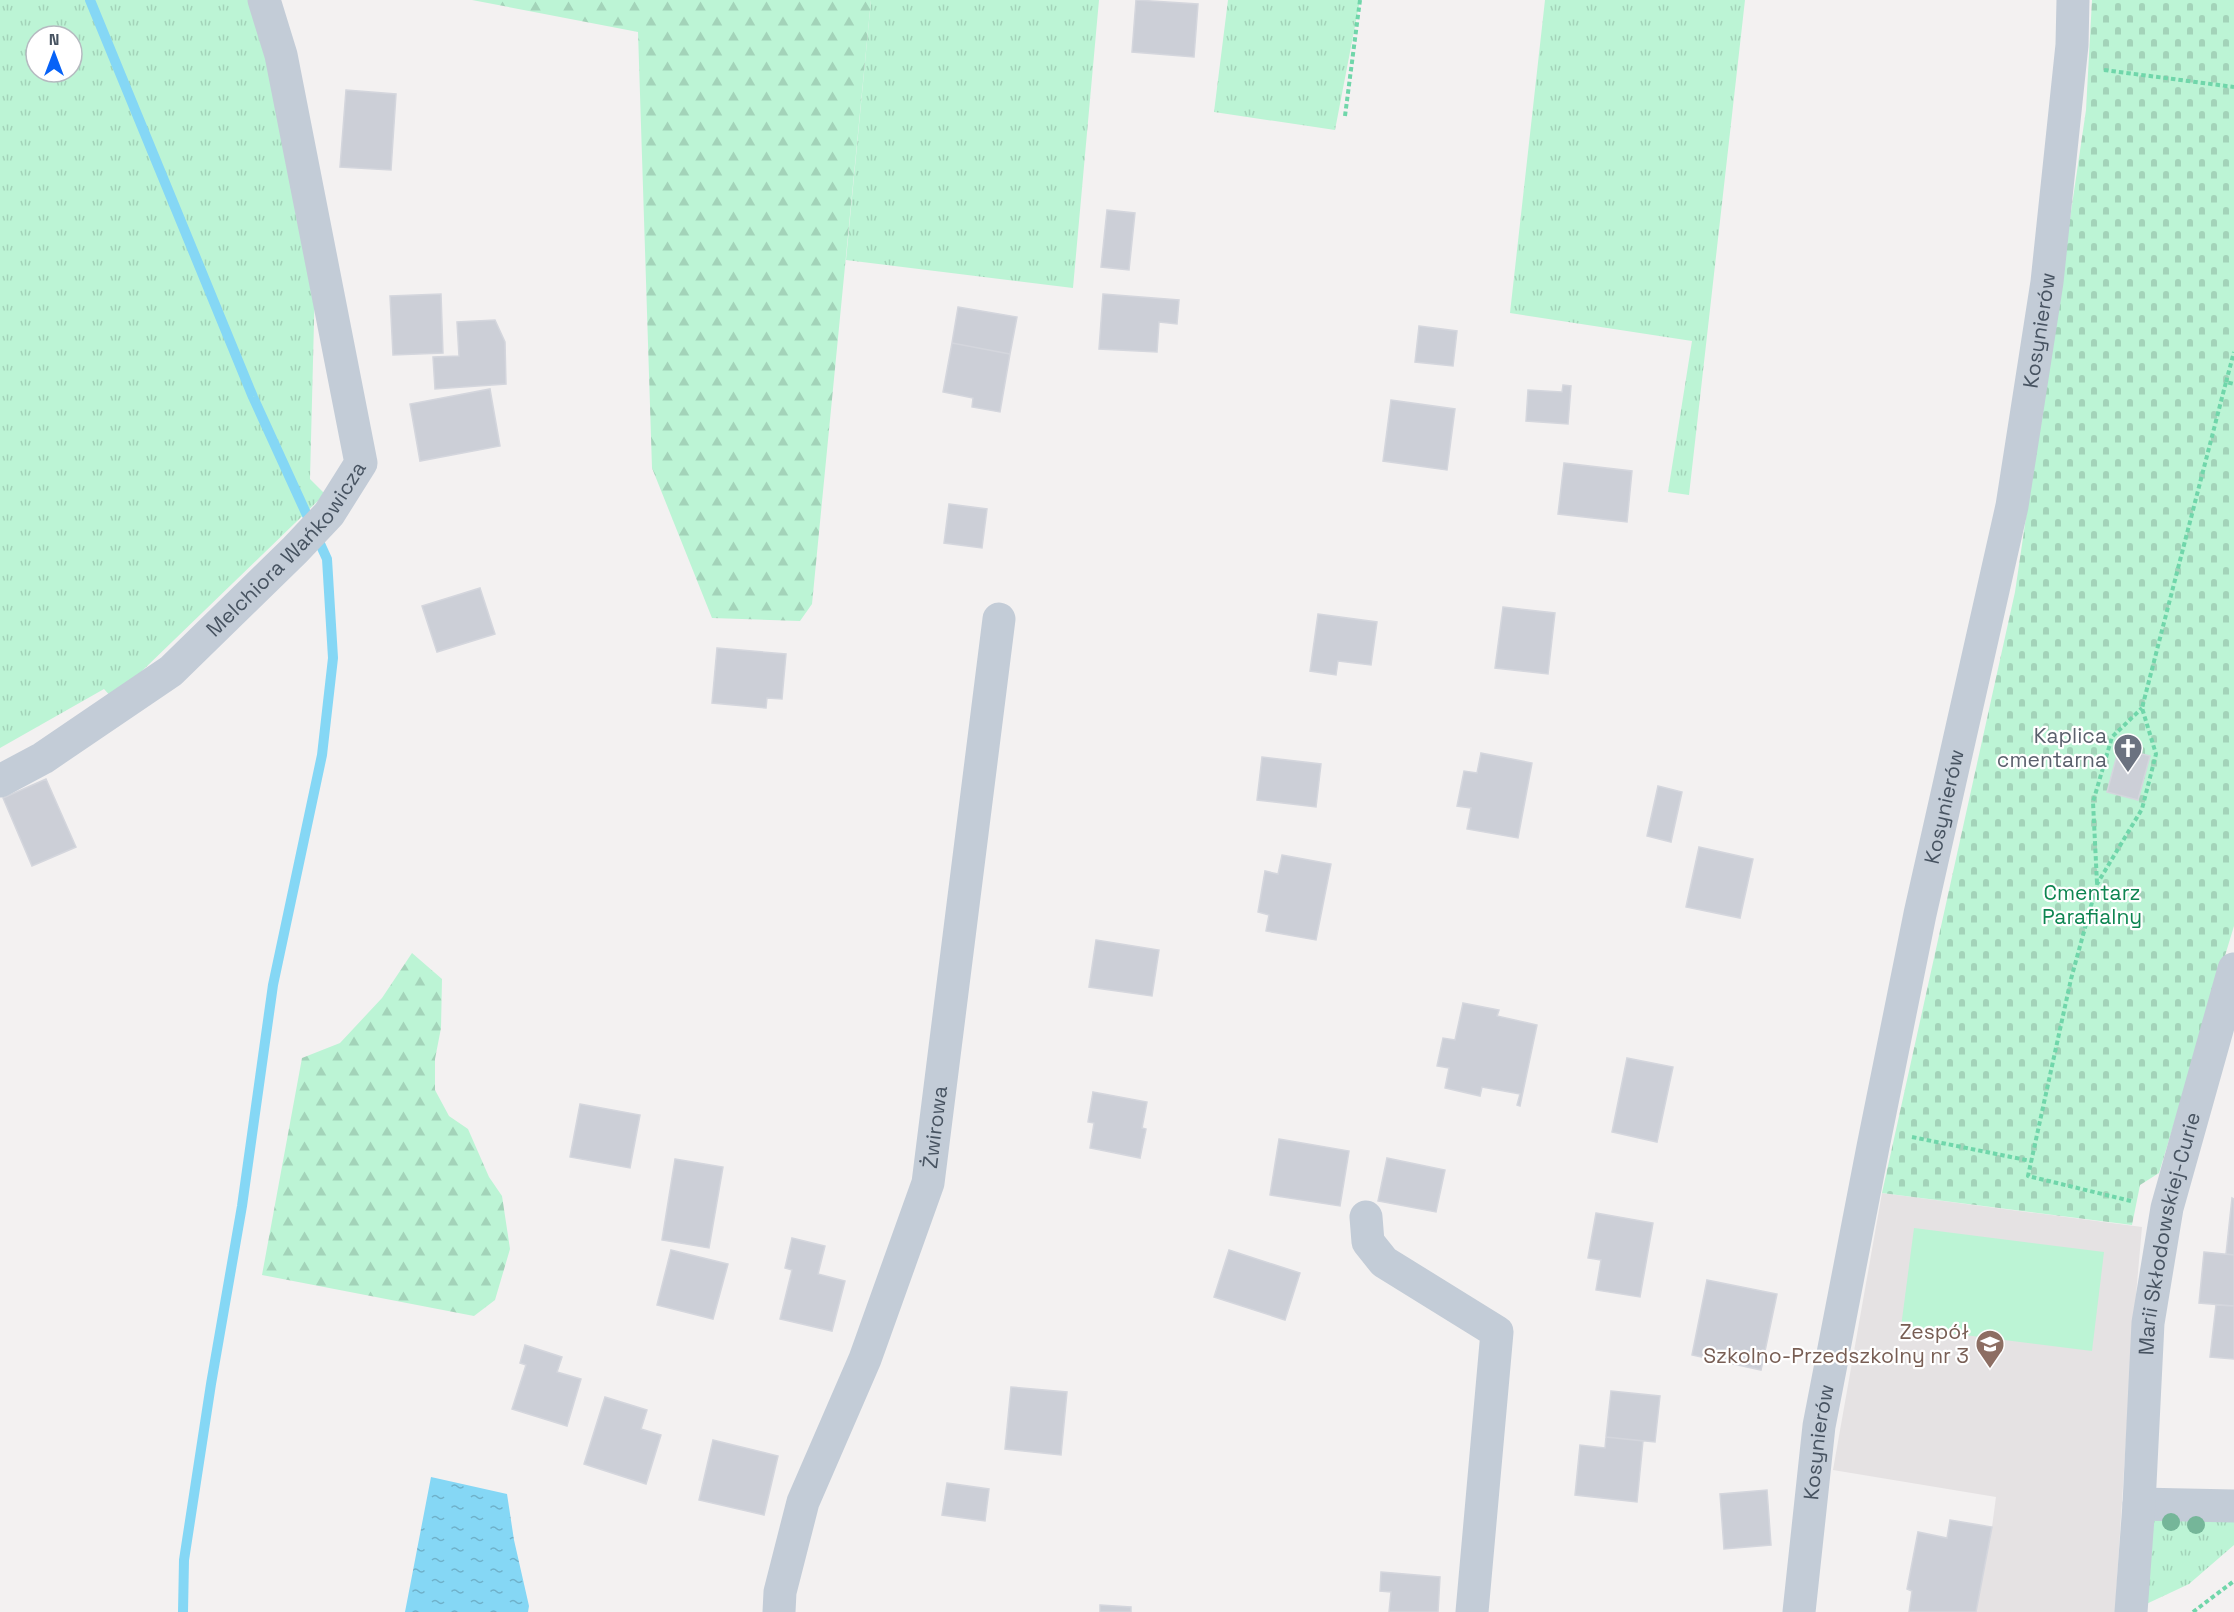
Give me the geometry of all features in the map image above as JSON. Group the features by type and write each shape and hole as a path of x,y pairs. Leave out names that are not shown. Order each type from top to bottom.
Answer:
{"street":[{"name":"Melchiora Wańkowicza","path":"0,782 43,758 171,671 329,514 361,463 281,55 264,0"},
{"name":"Kosynierów","path":"1799,1612 1819,1426 1858,1223 1920,914 2012,506 2047,282 2072,45 2073,0"},
{"name":"Żwirowa","path":"779,1612 780,1592 803,1502 865,1359 928,1184 999,619"},
{"name":"Marii Skłodowskiej-Curie","path":"2131,1612 2148,1323 2167,1208 2234,969"},
{"path":"1366,1217 1368,1242 1384,1262 1497,1332 1472,1612"},
{"path":"2139,1504 2234,1506"}],"path":[{"path":"1346,116 1360,0"},
{"path":"2100,69 2234,87"},
{"path":"2167,1208 2028,1176 2071,979 2097,884 2142,810 2156,754 2142,708 2234,352"},
{"path":"2226,382 2234,384"},
{"path":"2097,884 2093,802 2112,737 2142,708"},
{"path":"1906,1136 2031,1161"},
{"path":"2193,1612 2234,1581"}],"shaded area":[{"name":"Zespół Szkolno-Przedszkolny nr 3","path":"1882,1193 2142,1227 2133,1329 2115,1612 1976,1612 1996,1497 1833,1470"}],"green space":[{"path":"0,0 276,0 318,165 310,479 325,494 113,699 104,689 0,748"},
{"path":"472,0 871,0 812,604 800,621 712,618 652,468 638,32"},
{"path":"871,0 1099,0 1073,288 846,260"},
{"path":"1228,0 1360,0 1335,130 1214,112"},
{"path":"1545,0 1745,0 1689,495 1668,492 1692,341 1510,313"},
{"name":"Cmentarz Parafialny","path":"2092,0 2234,0 2234,926 2159,1173 2140,1185 2132,1225 1882,1193 2015,592 2086,110"},
{"path":"412,953 442,979 441,1028 435,1059 435,1090 449,1116 468,1129 489,1177 502,1196 510,1249 495,1300 474,1316 262,1275 302,1058 340,1043 382,998"},
{"path":"1914,1228 2104,1252 2092,1351 1901,1327"},
{"path":"2152,1515 2234,1516 2234,1545 2189,1584 2142,1606"}],"water":[{"path":"431,1477 507,1494 514,1540 529,1606 528,1612 405,1612"}],"building":[{"path":"1136,0 1198,4 1194,57 1132,52"},
{"path":"346,90 396,94 391,170 340,167"},
{"path":"1107,210 1135,213 1129,270 1101,267"},
{"path":"441,294 443,353 393,355 390,296"},
{"path":"1103,294 1179,300 1177,324 1159,322 1157,352 1099,349"},
{"path":"958,307 1017,317 1010,354 952,343"},
{"path":"495,320 505,342 506,384 435,389 433,357 459,356 457,322"},
{"path":"1419,326 1457,331 1453,366 1415,362"},
{"path":"952,343 1010,354 1000,412 972,407 973,398 943,392"},
{"path":"1563,385 1571,386 1568,424 1526,421 1528,390 1562,392"},
{"path":"490,389 500,446 420,461 410,404"},
{"path":"1391,400 1455,409 1447,470 1383,461"},
{"path":"1564,463 1632,471 1627,522 1558,514"},
{"path":"949,504 987,509 982,548 944,543"},
{"path":"480,588 495,634 437,652 422,606"},
{"path":"1503,607 1555,613 1548,674 1495,668"},
{"path":"1318,614 1377,622 1371,665 1338,661 1336,675 1310,671"},
{"path":"717,648 786,654 782,699 767,698 766,708 712,703"},
{"name":"Kaplica cmentarna","path":"2119,748 2150,756 2138,800 2107,792"},
{"path":"1481,753 1532,763 1518,838 1467,829 1471,808 1457,806 1464,771 1477,773"},
{"path":"1262,757 1321,764 1316,807 1257,800"},
{"path":"46,779 76,847 32,866 3,798"},
{"path":"1658,786 1682,792 1671,842 1647,836"},
{"path":"1699,847 1753,859 1740,918 1686,907"},
{"path":"1282,855 1331,864 1316,940 1266,931 1269,915 1258,912 1265,871 1278,874"},
{"path":"1096,940 1159,950 1152,996 1089,987"},
{"path":"1463,1003 1499,1010 1497,1016 1537,1025 1520,1106 1517,1105 1520,1094 1482,1087 1480,1096 1445,1088 1449,1068 1437,1066 1443,1038 1455,1040"},
{"path":"1627,1058 1673,1067 1657,1142 1612,1132"},
{"path":"1093,1092 1147,1102 1142,1128 1146,1129 1140,1158 1090,1148 1094,1123 1088,1122"},
{"path":"580,1104 640,1115 630,1168 570,1157"},
{"path":"1279,1139 1349,1151 1340,1206 1270,1195"},
{"path":"1387,1158 1445,1170 1436,1212 1378,1201"},
{"path":"675,1159 723,1167 709,1248 662,1240"},
{"path":"2232,1198 2234,1199 2234,1255 2226,1254"},
{"path":"1596,1213 1653,1223 1640,1297 1596,1290 1601,1260 1588,1258"},
{"path":"792,1238 825,1246 818,1274 845,1281 832,1331 780,1319 792,1270 785,1268"},
{"path":"671,1250 728,1264 713,1319 657,1305"},
{"path":"1229,1250 1300,1273 1285,1320 1214,1297"},
{"path":"2204,1252 2234,1255 2234,1306 2199,1303"},
{"path":"1707,1280 1777,1294 1761,1370 1692,1355"},
{"path":"2216,1305 2234,1306 2234,1359 2210,1357"},
{"path":"525,1345 562,1357 557,1372 581,1379 567,1426 512,1409 526,1365 520,1363"},
{"path":"1011,1387 1067,1392 1061,1455 1005,1449"},
{"path":"1611,1391 1660,1396 1655,1442 1606,1437"},
{"path":"605,1397 647,1410 641,1429 661,1435 646,1484 584,1464"},
{"path":"1606,1437 1643,1441 1637,1502 1575,1495 1580,1445 1605,1448"},
{"path":"713,1440 778,1456 764,1515 699,1500"},
{"path":"947,1483 989,1489 985,1521 942,1515"},
{"path":"1767,1490 1771,1545 1724,1549 1720,1494"},
{"path":"1950,1520 1992,1527 1976,1612 1909,1612 1912,1591 1907,1589 1918,1532 1947,1538"},
{"path":"1381,1572 1440,1577 1438,1612 1389,1612 1391,1592 1380,1591"},
{"path":"1100,1605 1131,1607 1131,1612 1100,1612"}],"waterway":[{"path":"90,0 253,397 327,559 333,658 322,755 273,985 242,1206 211,1384 184,1560 183,1612"}],"place":[{"name":"Kaplica cmentarna","path":"2128,774"},
{"name":"Zespół Szkolno-Przedszkolny nr 3","path":"1990,1370"}]}
